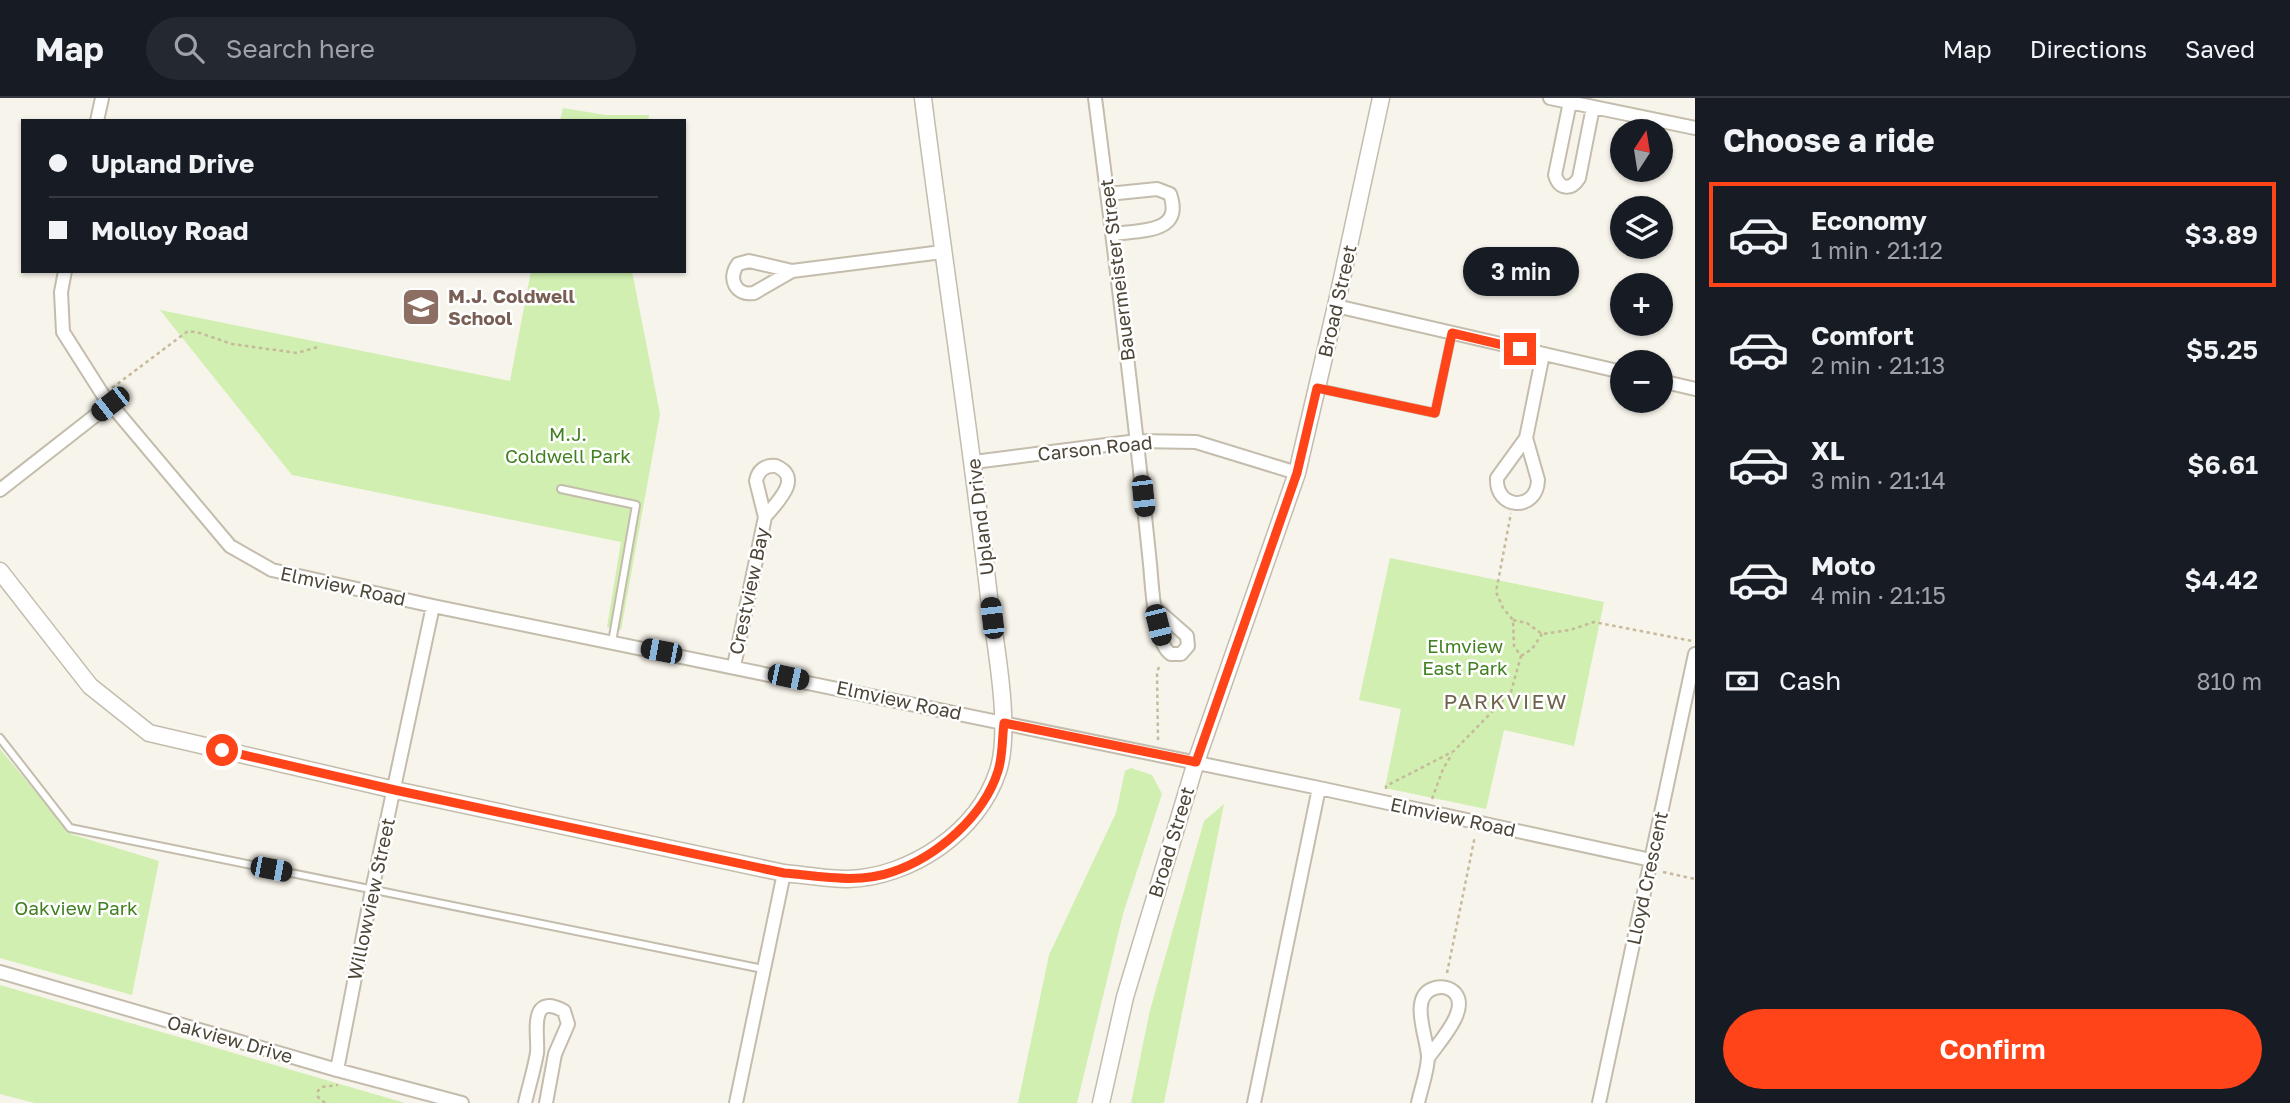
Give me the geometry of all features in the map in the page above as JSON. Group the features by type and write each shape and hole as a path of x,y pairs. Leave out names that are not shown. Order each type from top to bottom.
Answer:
{"street":[{"path":"97,119 102,98"},
{"name":"Upland Drive","path":"0,571 90,686 149,733 395,790 784,873 848,878 891,873 958,833 983,803 999,770 1004,723 974,461 942,252 923,98"},
{"name":"Bauermeister Street","path":"1096,98 1138,441 1154,607 1167,652"},
{"name":"Broad Street","path":"1101,1103 1128,986 1196,762 1297,473 1381,98"},
{"path":"1550,98 1576,101 1695,128"},
{"path":"1576,101 1555,175 1562,187 1569,188 1579,178 1593,107"},
{"path":"1108,194 1157,189 1170,194 1174,207 1171,219 1162,226 1113,234"},
{"path":"792,271 942,252"},
{"name":"Elmview Road","path":"65,273 61,292 63,332 106,400 230,546 272,570 433,606 734,666 1478,822 1651,865"},
{"path":"1336,306 1610,369"},
{"path":"1525,438 1538,486 1531,498 1513,503 1502,496 1496,485 1497,478 1525,438 1543,354"},
{"path":"1673,384 1695,389"},
{"path":"0,491 106,400"},
{"name":"Carson Road","path":"974,461 1138,441 1196,442 1297,473"},
{"name":"Crestview Bay","path":"734,666 765,517"},
{"name":"Willowview Street","path":"343,1072 372,890 433,606"},
{"path":"1154,607 1184,632 1189,641 1186,650 1181,654 1167,652"},
{"name":"Lloyd Crescent","path":"1599,1103 1695,654"},
{"path":"1254,1103 1319,788"},
{"path":"736,1103 784,873"},
{"name":"Oakview Drive","path":"0,972 343,1072 462,1103"},
{"path":"1418,1103 1428,1058 1421,1002 1427,992 1444,987 1455,993 1460,1011 1428,1058"},
{"path":"525,1103 537,1050 536,1020 542,1010 552,1007 564,1011 568,1024 555,1054 545,1103"}],"lane":[{"path":"1317,388 1435,413 1452,333"},
{"path":"561,489 636,505 612,642"},
{"path":"0,738 70,828 763,969"}],"path":[{"path":"106,400 188,331 232,344 297,353 318,347"},
{"path":"1513,503 1496,592 1503,608 1513,620 1514,646 1521,656"},
{"path":"1513,620 1527,623 1542,634 1570,630 1594,622 1695,642"},
{"path":"1429,812 1443,769 1454,751 1511,692 1521,656 1532,649 1542,634"},
{"path":"1158,754 1157,671 1167,652"},
{"path":"1382,802 1386,786 1454,751"},
{"path":"1444,987 1478,822"},
{"path":"1651,865 1695,879"},
{"path":"325,1103 318,1097 318,1091 322,1087 347,1084 343,1072"}],"green space":[{"path":"563,108 606,115 649,115 648,119 560,119"},
{"name":"M.J. Coldwell Park","path":"531,273 632,273 660,414 621,630 607,627 621,542 292,475 160,310 510,381"},
{"name":"Elmview East Park","path":"1390,558 1604,602 1574,746 1504,730 1486,809 1385,788 1401,709 1359,700"},
{"name":"Oakview Park","path":"0,749 71,834 159,861 132,995 0,958"},
{"path":"1131,768 1152,775 1162,794 1123,914 1077,1103 1018,1103 1049,955 1116,813 1125,771"},
{"path":"1224,804 1164,1103 1131,1103 1150,1010 1204,821"},
{"path":"0,985 405,1103 35,1103 0,1094"}],"place":[{"name":"M.J. Coldwell School","path":"421,307"}],"district":[{"name":"PARKVIEW","path":"1506,702"}],"route":[{"path":"222,750 784,873 848,878 891,873 958,833 983,803 999,770 1004,723 1196,762 1297,473 1317,388 1435,413 1452,333 1520,349"}]}
